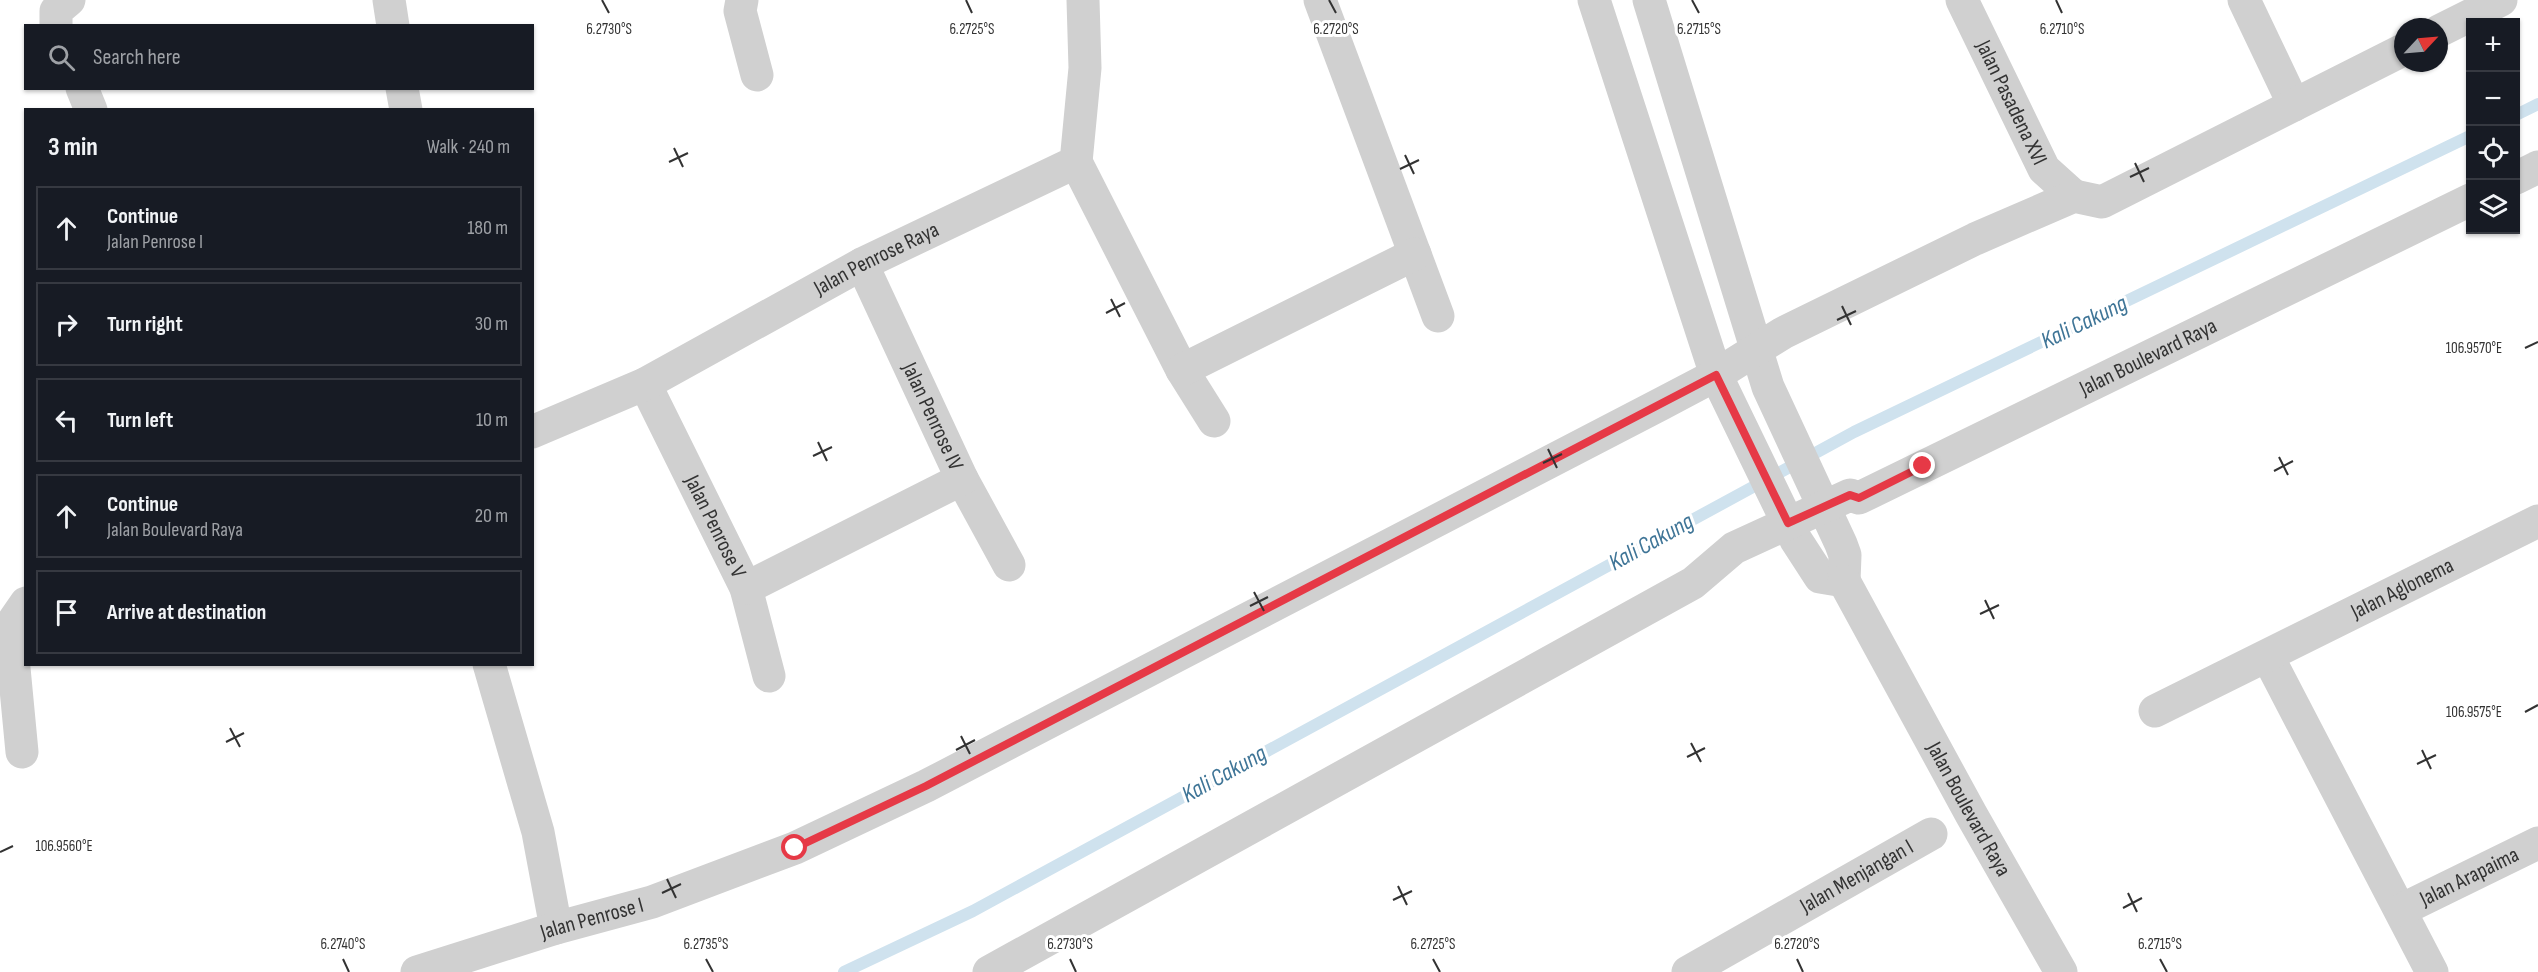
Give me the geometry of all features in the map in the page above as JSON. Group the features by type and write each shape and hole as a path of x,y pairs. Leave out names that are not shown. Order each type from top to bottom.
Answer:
{"street":[{"path":"56,24 56,11 69,0"},
{"path":"389,0 393,24"},
{"path":"742,0 740,11 756,75"},
{"path":"1083,0 1085,68 1076,162 1182,370 1214,422"},
{"path":"1320,0 1438,316"},
{"path":"1594,0 1716,375 1788,523 1820,577 1844,581 1845,555 1824,504 1768,387 1649,0"},
{"name":"Jalan Pasadena XVI","path":"1962,0 2044,169 2074,196"},
{"path":"2244,0 2295,105"},
{"path":"2448,27 2501,0"},
{"path":"2074,196 2102,202 2394,55"},
{"path":"83,90 90,108"},
{"path":"402,90 406,108"},
{"name":"Jalan Penrose Raya","path":"534,431 645,384 862,264 1076,162"},
{"path":"2520,176 2538,167"},
{"name":"Jalan Penrose I","path":"417,972 556,928 652,902 795,848 926,786 1716,375 1783,333 1964,244 2074,196"},
{"name":"Jalan Boulevard Raya","path":"989,972 1693,583 1734,548 1824,504 1850,495 1859,498 2466,202"},
{"path":"1182,370 1415,254"},
{"name":"Jalan Penrose IV","path":"862,264 962,479 1009,565"},
{"name":"Jalan Penrose V","path":"645,384 746,588 769,676"},
{"path":"746,588 962,479"},
{"name":"Jalan Aglonema","path":"2155,711 2268,657 2538,521"},
{"name":"Jalan Boulevard Raya","path":"1844,581 1971,814 2061,972"},
{"path":"22,752 10,626 24,606"},
{"path":"2268,657 2432,972"},
{"path":"490,666 538,832 556,928"},
{"name":"Jalan Menjangan I","path":"1688,972 1931,834"},
{"name":"Jalan Arapaima","path":"2401,910 2538,843"}],"waterway":[{"name":"Kali Cakung","path":"2520,113 2538,104"},
{"name":"Kali Cakung","path":"844,972 973,911 1854,432 2466,138"}],"route":[{"path":"795,848 926,786 1716,375 1788,523 1850,495 1859,498 1923,466"}]}
